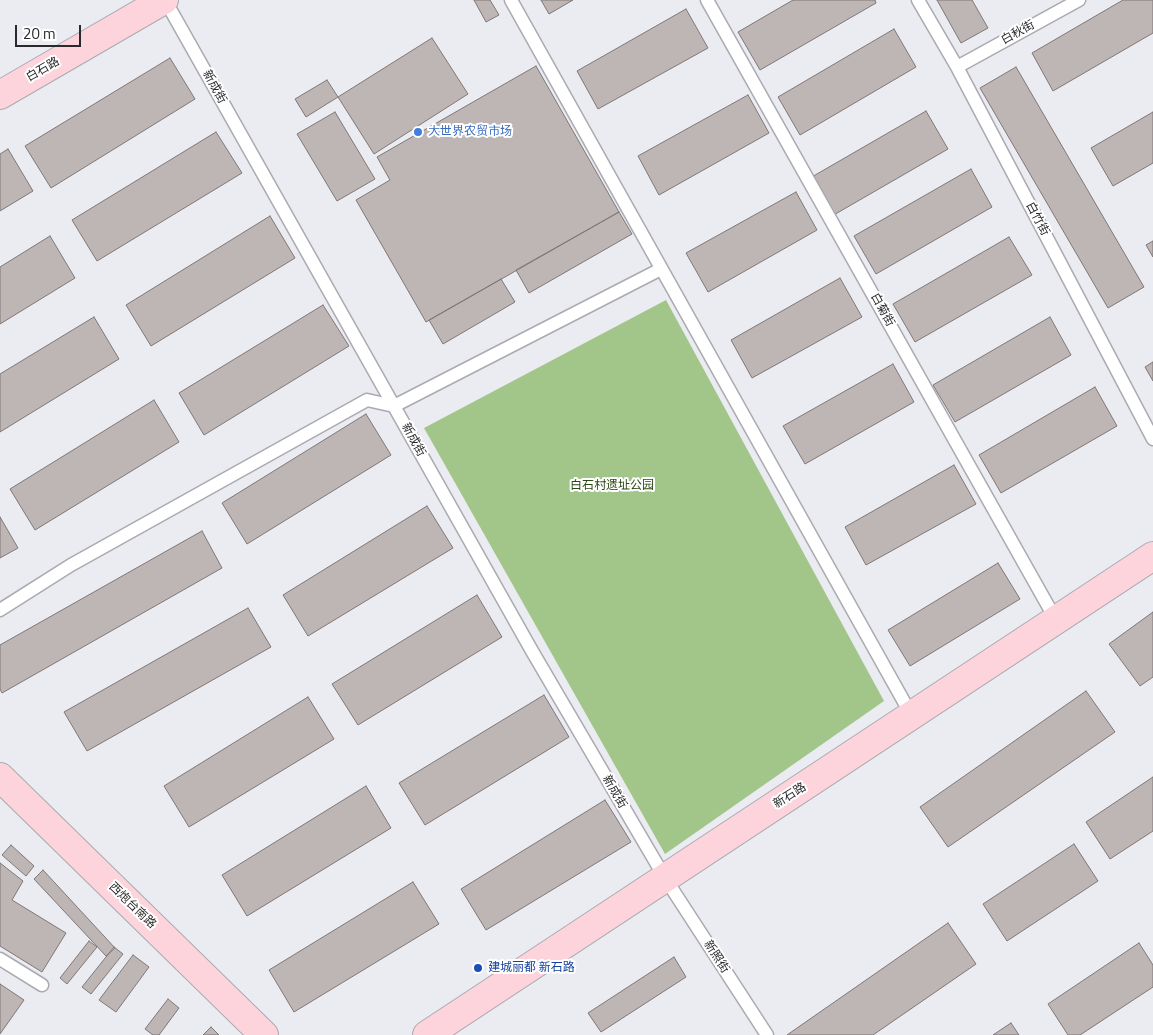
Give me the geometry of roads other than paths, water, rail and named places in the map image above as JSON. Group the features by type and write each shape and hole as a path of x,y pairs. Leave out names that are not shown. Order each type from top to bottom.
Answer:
{"street":[{"name":"白石路","path":"0,95 164,0"},
{"name":"新石路","path":"427,1035 1153,556"},
{"name":"西炮台南路","path":"0,777 264,1035"}],"lane":[{"name":"新成街","path":"164,0 532,651 665,878"},
{"path":"511,0 912,716"},
{"name":"白菊街","path":"707,0 1056,620"},
{"name":"白竹街","path":"918,0 957,67 1153,439"},
{"name":"白秋街","path":"957,67 1079,0"},
{"path":"0,610 71,565 367,400 394,406 661,269"},
{"name":"新照街","path":"665,878 767,1035"},
{"path":"0,959 42,984"}],"place":[{"name":"大世界农贸市场","path":"418,132"},
{"name":"建城丽都 新石路","path":"478,968"}],"park label":[{"name":"白石村遗址公园","path":"612,486"}]}
